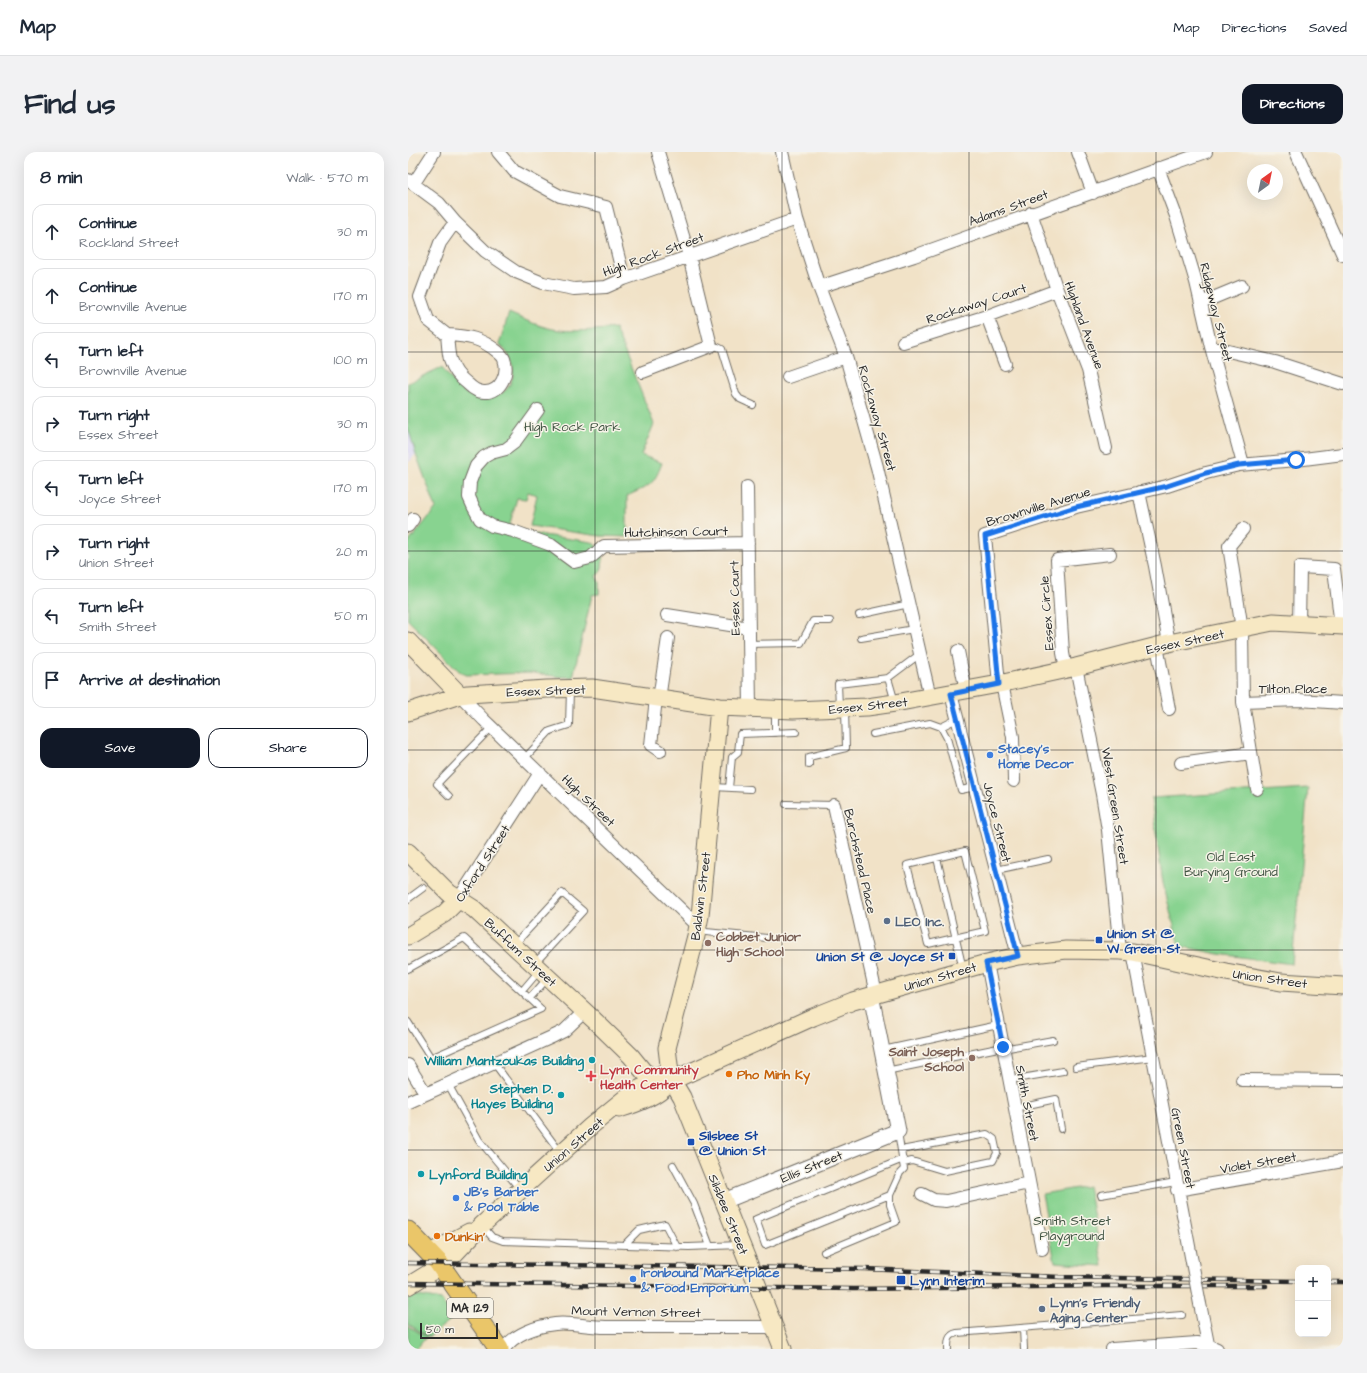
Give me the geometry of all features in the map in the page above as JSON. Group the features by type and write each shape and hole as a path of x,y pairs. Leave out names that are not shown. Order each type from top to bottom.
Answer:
{"main road":[{"name":"Essex Street","path":"408,712 460,695 570,688 592,688 719,708 775,710 842,709 895,703 1001,684 1071,668 1163,644 1273,622 1342,626"},
{"path":"408,642 460,695"},
{"name":"Baldwin Street","path":"671,1081 667,1048 698,926 702,898 719,708"},
{"name":"Buffum Street","path":"410,857 447,892 474,909 541,970 631,1056 642,1069 648,1074 671,1081"},
{"name":"Oxford Street","path":"408,936 444,914 458,900"},
{"name":"Union Street","path":"408,1286 436,1260 452,1258 482,1225 591,1126 611,1111 652,1097 671,1081 824,1012 874,994 986,963 1018,956 1066,950 1127,952 1281,982 1343,986"},
{"name":"Silsbee Street","path":"671,1081 679,1090 682,1097 783,1349"},
{"name":"MA 129","path":"408,1232 436,1260 499,1349"}],"street":[{"path":"411,181 434,152"},
{"path":"498,152 514,171 560,196 606,207 624,279"},
{"path":"643,372 711,346 689,256 658,152"},
{"name":"Rockaway Street","path":"782,152 798,220 819,287 846,357 878,468 930,697"},
{"path":"1078,152 1093,192"},
{"path":"1296,152 1343,255"},
{"name":"Adams Street","path":"819,287 914,256 1199,153"},
{"name":"Ridgeway Street","path":"1158,168 1176,216 1196,282 1211,347 1243,464"},
{"name":"High Rock Street","path":"411,181 439,203 455,222 485,251 516,272 543,283 574,289 606,287 689,256 798,220"},
{"name":"Highland Avenue","path":"1031,213 1057,290 1088,370 1106,448"},
{"path":"447,335 450,359 454,370 462,379 477,391 491,391 498,387 504,378 506,370 504,358 478,339 467,336 447,335 428,320 420,297 440,243 455,222"},
{"path":"1201,303 1242,286"},
{"name":"Rockaway Court","path":"903,342 987,316 1057,290"},
{"path":"987,316 1005,364"},
{"path":"1211,347 1276,362 1343,384"},
{"path":"788,377 846,357"},
{"name":"Hutchinson Court","path":"538,410 514,443 506,449 490,453 476,466 470,482 469,497 480,519 492,526 513,531 551,545 574,562 590,558 604,546 748,543"},
{"name":"Brownville Avenue","path":"1001,684 985,536 1076,507 1167,486 1206,473 1243,464 1296,460 1343,454"},
{"name":"Essex Court","path":"747,487 750,709"},
{"path":"1139,492 1155,566 1169,709"},
{"path":"1243,529 1229,546 1242,629 1243,702 1257,789"},
{"name":"Essex Circle","path":"1071,668 1063,653 1057,560 1110,554"},
{"path":"1299,624 1300,567 1334,570 1342,626"},
{"path":"667,615 749,628"},
{"path":"660,751 651,745 668,638"},
{"name":"Joyce Street","path":"958,651 957,719 1018,956"},
{"name":"West Green Street","path":"1071,668 1102,794 1127,952"},
{"path":"1001,684 1014,737 1014,781"},
{"name":"High Street","path":"460,695 698,926"},
{"name":"Tilton Place","path":"1243,702 1299,700 1343,703"},
{"path":"1182,763 1251,753"},
{"name":"Oxford Street","path":"458,900 540,773"},
{"name":"Burchstead Place","path":"834,806 874,994"},
{"name":"Green Street","path":"1127,952 1153,1057 1200,1304 1211,1348"},
{"name":"Smith Street","path":"986,963 1042,1249"},
{"path":"874,994 882,1050 898,1131"},
{"path":"408,1102 559,1034 569,1027 585,1011"},
{"path":"408,1065 426,1094"},
{"path":"1242,1080 1343,1081"},
{"name":"Ellis Street","path":"724,1201 898,1131"},
{"name":"Violet Street","path":"1177,1186 1343,1161"},
{"path":"922,1194 934,1200 946,1201 1029,1183"},
{"name":"Mount Vernon Street","path":"504,1349 510,1341 520,1335 534,1329 556,1324 594,1327 774,1327"},
{"path":"1112,1349 1197,1343 1211,1348"}],"lane":[{"path":"711,346 722,349 736,394 740,399 753,404"},
{"path":"859,614 908,604"},
{"path":"749,644 801,643 813,621 830,621"},
{"path":"861,638 914,629"},
{"path":"809,765 809,757 846,748 838,684 888,678 920,654"},
{"path":"888,678 895,703"},
{"path":"524,758 550,731 569,725 570,688"},
{"path":"775,710 775,733"},
{"path":"941,727 957,719"},
{"path":"873,734 930,723 941,727 947,738 961,790 974,788"},
{"path":"449,796 437,784 492,727"},
{"path":"729,788 732,757 738,752 740,734 796,732"},
{"path":"712,786 750,789"},
{"path":"786,804 834,806"},
{"path":"965,851 985,932 928,944 907,865 936,858 965,851"},
{"path":"936,858 963,969"},
{"path":"996,870 1048,859"},
{"path":"408,899 423,888"},
{"path":"514,946 562,892 583,911 541,970 522,991"},
{"path":"698,926 706,932 767,938"},
{"path":"408,969 464,938 530,998 540,1009 431,1058 408,1022"},
{"path":"530,998 541,970"},
{"path":"882,1050 998,1025"},
{"path":"886,1071 1003,1048 1053,1040"},
{"path":"1076,1067 1153,1057"},
{"path":"494,1063 561,1153"},
{"path":"1009,1080 1063,1070"},
{"path":"448,1084 480,1140 521,1190"},
{"path":"1014,1108 1056,1099 1061,1129"},
{"path":"824,1252 896,1222 890,1205 890,1195 904,1163 898,1131"},
{"path":"890,1195 764,1245 756,1219 904,1163 912,1161 945,1171 994,1161 997,1153 994,1139 987,1134 901,1150"},
{"path":"673,1165 694,1204 710,1246"},
{"path":"1101,1195 1177,1186"},
{"path":"624,1245 638,1230 665,1224 678,1247"},
{"path":"482,1225 492,1237 503,1241 678,1247 742,1245"},
{"path":"948,1349 948,1342 952,1334 1182,1315"},
{"path":"1023,1328 1024,1349"}],"shaded area":[{"path":"408,428 416,454 408,463"}],"green space":[{"name":"High Rock Park","path":"509,313 540,326 566,331 615,328 654,424 641,455 662,463 656,477 650,484 627,496 627,537 600,536 530,526 537,495 528,492 526,499 517,498 509,527 536,534 592,542 602,551 602,568 596,576 599,582 599,594 592,595 573,677 533,673 466,675 459,671 408,620 408,543 436,508 408,428 408,383 442,367 457,385 471,396 478,399 484,399 500,394 507,389 513,374 513,366 510,358 499,344"},
{"name":"Old East Burying Ground","path":"1308,788 1292,964 1219,954 1179,946 1163,883 1151,798"},
{"name":"Smith Street Playground","path":"1088,1186 1103,1266 1055,1262 1042,1194"},
{"path":"414,1295 441,1300 454,1317 429,1337 408,1324 408,1299"},
{"path":"408,1326 427,1337 416,1349 408,1349"}],"railway":[{"path":"408,1263 864,1269 1060,1277 1295,1281"},
{"path":"1331,1282 1343,1282"},
{"path":"408,1283 854,1289 1266,1286"}],"place":[{"name":"Stacey's Home Decor","path":"990,755"},
{"name":"LEO Inc.","path":"887,921"},
{"name":"Union St @ W Green St","path":"1099,940"},
{"name":"Cobbet Junior High School","path":"708,943"},
{"name":"Union St @ Joyce St","path":"952,956"},
{"name":"Saint Joseph School","path":"972,1058"},
{"name":"William Mantzoukas Building","path":"592,1060"},
{"name":"Pho Minh Ky","path":"729,1074"},
{"name":"Lynn Community Health Center","path":"591,1076"},
{"name":"Stephen D. Hayes Building","path":"561,1095"},
{"name":"Silsbee St @ Union St","path":"691,1142"},
{"name":"Lynford Building","path":"421,1174"},
{"name":"JB's Barber & Pool Table","path":"456,1198"},
{"name":"Dunkin'","path":"437,1236"},
{"name":"Ironbound Marketplace & Food Emporium","path":"633,1279"},
{"name":"Lynn Interim","path":"901,1280"},
{"name":"Lynn's Friendly Aging Center","path":"1042,1309"}],"route":[{"path":"1003,1047 986,963 1018,956 951,694 999,684 985,536 1076,507 1167,486 1206,473 1239,465 1296,460"}]}
